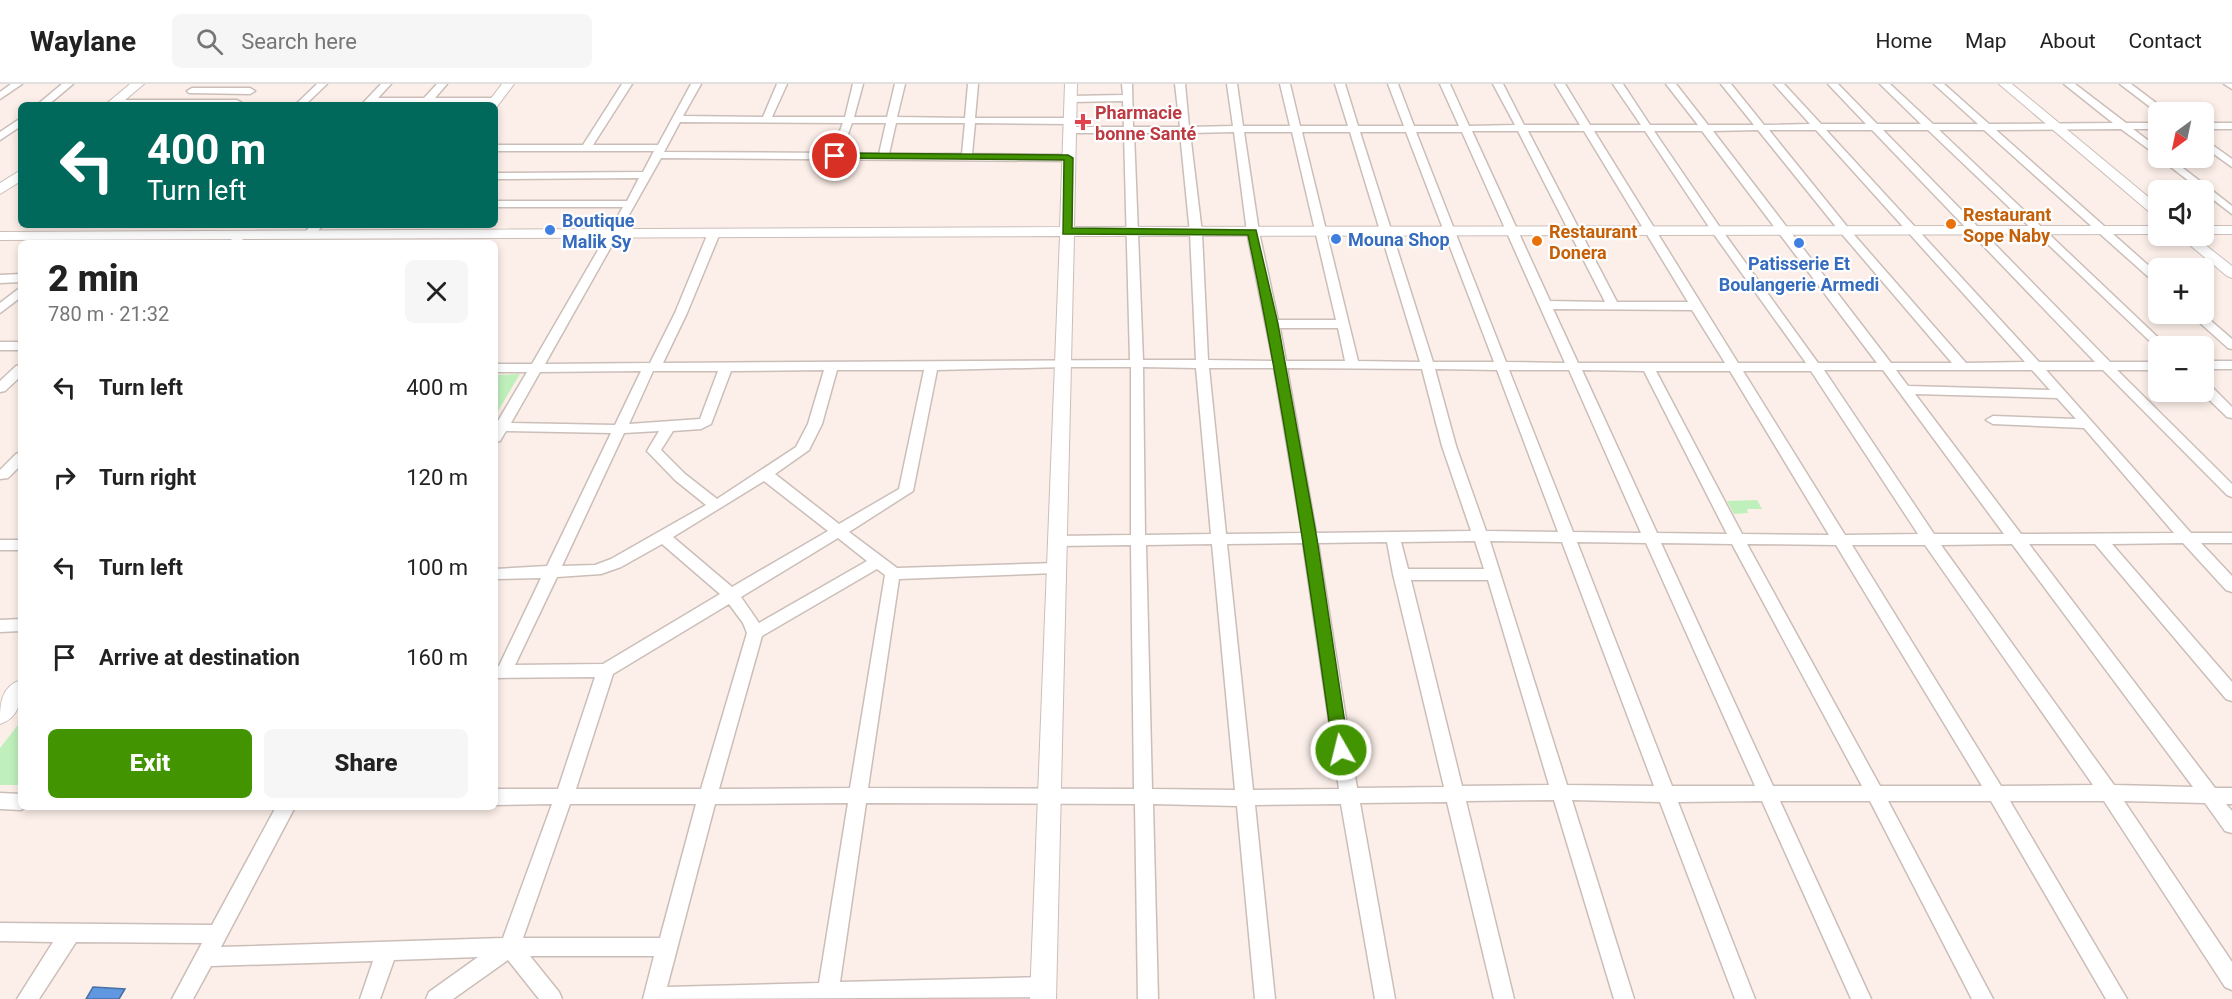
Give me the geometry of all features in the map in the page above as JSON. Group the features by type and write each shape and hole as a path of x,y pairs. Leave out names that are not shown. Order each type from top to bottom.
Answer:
{"street":[{"path":"0,96 17,84"},
{"path":"46,102 68,84"},
{"path":"115,102 138,84"},
{"path":"179,102 201,84"},
{"path":"238,102 259,84"},
{"path":"303,102 322,84"},
{"path":"369,102 386,84"},
{"path":"427,101 442,84"},
{"path":"494,102 508,84"},
{"path":"586,148 627,84"},
{"path":"498,432 614,234 696,84"},
{"path":"766,120 782,84"},
{"path":"835,156 849,119 858,84"},
{"path":"883,157 894,119 900,84"},
{"path":"967,158 974,84"},
{"path":"663,537 695,561 730,596 750,620 755,633 708,795 654,998 828,992 1043,993 1056,568 1065,363 1070,84"},
{"path":"1127,84 1137,364 1138,540 1148,999"},
{"path":"1180,84 1187,129 1196,233 1202,363 1265,999"},
{"path":"1232,84 1253,232 1273,324 1385,999"},
{"path":"1285,84 1353,366"},
{"path":"1340,84 1428,366 1449,446 1494,574 1558,792 1624,999"},
{"path":"1393,84 1745,999"},
{"path":"1445,84 1861,999"},
{"path":"1498,84 1613,305"},
{"path":"1560,84 1996,793 2118,999"},
{"path":"1618,84 1718,231 1815,367 1929,539 2109,793 2232,980"},
{"path":"1671,84 1887,366 2232,825"},
{"path":"1726,84 1845,231 1962,366"},
{"path":"1779,84 2059,394 2088,423 2187,538 2232,586"},
{"path":"1833,84 2106,366 2232,492"},
{"path":"1885,84 2150,336"},
{"path":"1939,84 2148,271"},
{"path":"2005,84 2148,204"},
{"path":"2069,84 2148,145"},
{"path":"2125,84 2149,102"},
{"path":"192,91 250,91"},
{"path":"1071,99 1128,98"},
{"path":"398,102 460,102"},
{"path":"677,119 969,119 1129,130 2148,126"},
{"path":"0,138 18,123"},
{"path":"2214,126 2232,126"},
{"path":"498,148 586,148 883,157 1068,158"},
{"path":"2214,150 2232,164"},
{"path":"2177,168 2232,211"},
{"path":"498,176 646,175"},
{"path":"0,190 18,176"},
{"path":"498,204 630,204"},
{"path":"0,236 81,240 237,239 313,230 387,234 614,234 1067,231 1196,233 2148,230"},
{"path":"2214,230 2232,230"},
{"path":"714,233 681,313 500,672 606,670 907,490 931,366"},
{"path":"2198,246 2232,273"},
{"path":"0,279 18,278"},
{"path":"0,309 18,294"},
{"path":"1545,305 1696,306"},
{"path":"1273,324 1342,324"},
{"path":"2208,324 2232,345"},
{"path":"0,346 18,346"},
{"path":"498,368 831,367 1065,363 1648,367 2148,366"},
{"path":"2214,366 2232,365"},
{"path":"498,432 694,427 706,421 726,367"},
{"path":"498,574 596,570 616,563 766,475 805,447 815,424 831,367"},
{"path":"1648,367 1737,539 1816,681 1983,999"},
{"path":"0,388 18,372"},
{"path":"1904,390 2059,394"},
{"path":"2214,397 2232,414"},
{"path":"1993,420 2088,423"},
{"path":"668,428 654,451 680,477 716,506"},
{"path":"1,476 18,460"},
{"path":"766,475 894,574 1056,568"},
{"path":"1,476 18,476"},
{"path":"1057,541 1480,536 1840,540 2232,538"},
{"path":"1393,538 1504,999"},
{"path":"2097,538 2232,694"},
{"path":"0,545 18,544"},
{"path":"755,633 878,561"},
{"path":"828,992 891,578 894,574"},
{"path":"1401,574 1494,574"},
{"path":"0,626 18,625"},
{"path":"436,999 510,947 564,797 606,670"},
{"path":"0,715 18,693"},
{"path":"498,797 1050,795 1245,798 1558,792 1768,795 2109,793 2232,796"},
{"path":"0,801 18,801"},
{"path":"182,999 207,957 284,810"},
{"path":"0,932 218,934"},
{"path":"27,999 71,932"},
{"path":"207,957 510,947 667,946"},
{"path":"510,947 552,999"},
{"path":"370,999 387,951"}],"green space":[{"path":"520,374 498,411 498,375"},
{"path":"1757,500 1762,509 1747,509 1748,513 1734,514 1727,501"},
{"path":"18,725 18,785 0,785 0,748"}],"water":[{"path":"93,987 125,989 119,999 86,999"}],"place":[{"name":"Pharmacie bonne Santé","path":"1083,122"},
{"name":"Restaurant Sope Naby","path":"1951,224"},
{"name":"Boutique Malik Sy","path":"550,230"},
{"name":"Mouna Shop","path":"1336,239"},
{"name":"Restaurant Donera","path":"1537,241"},
{"name":"Patisserie Et Boulangerie Armedi","path":"1799,243"}],"route":[{"path":"835,156 1068,158 1067,231 1253,232 1273,324 1310,539 1341,750"}]}
